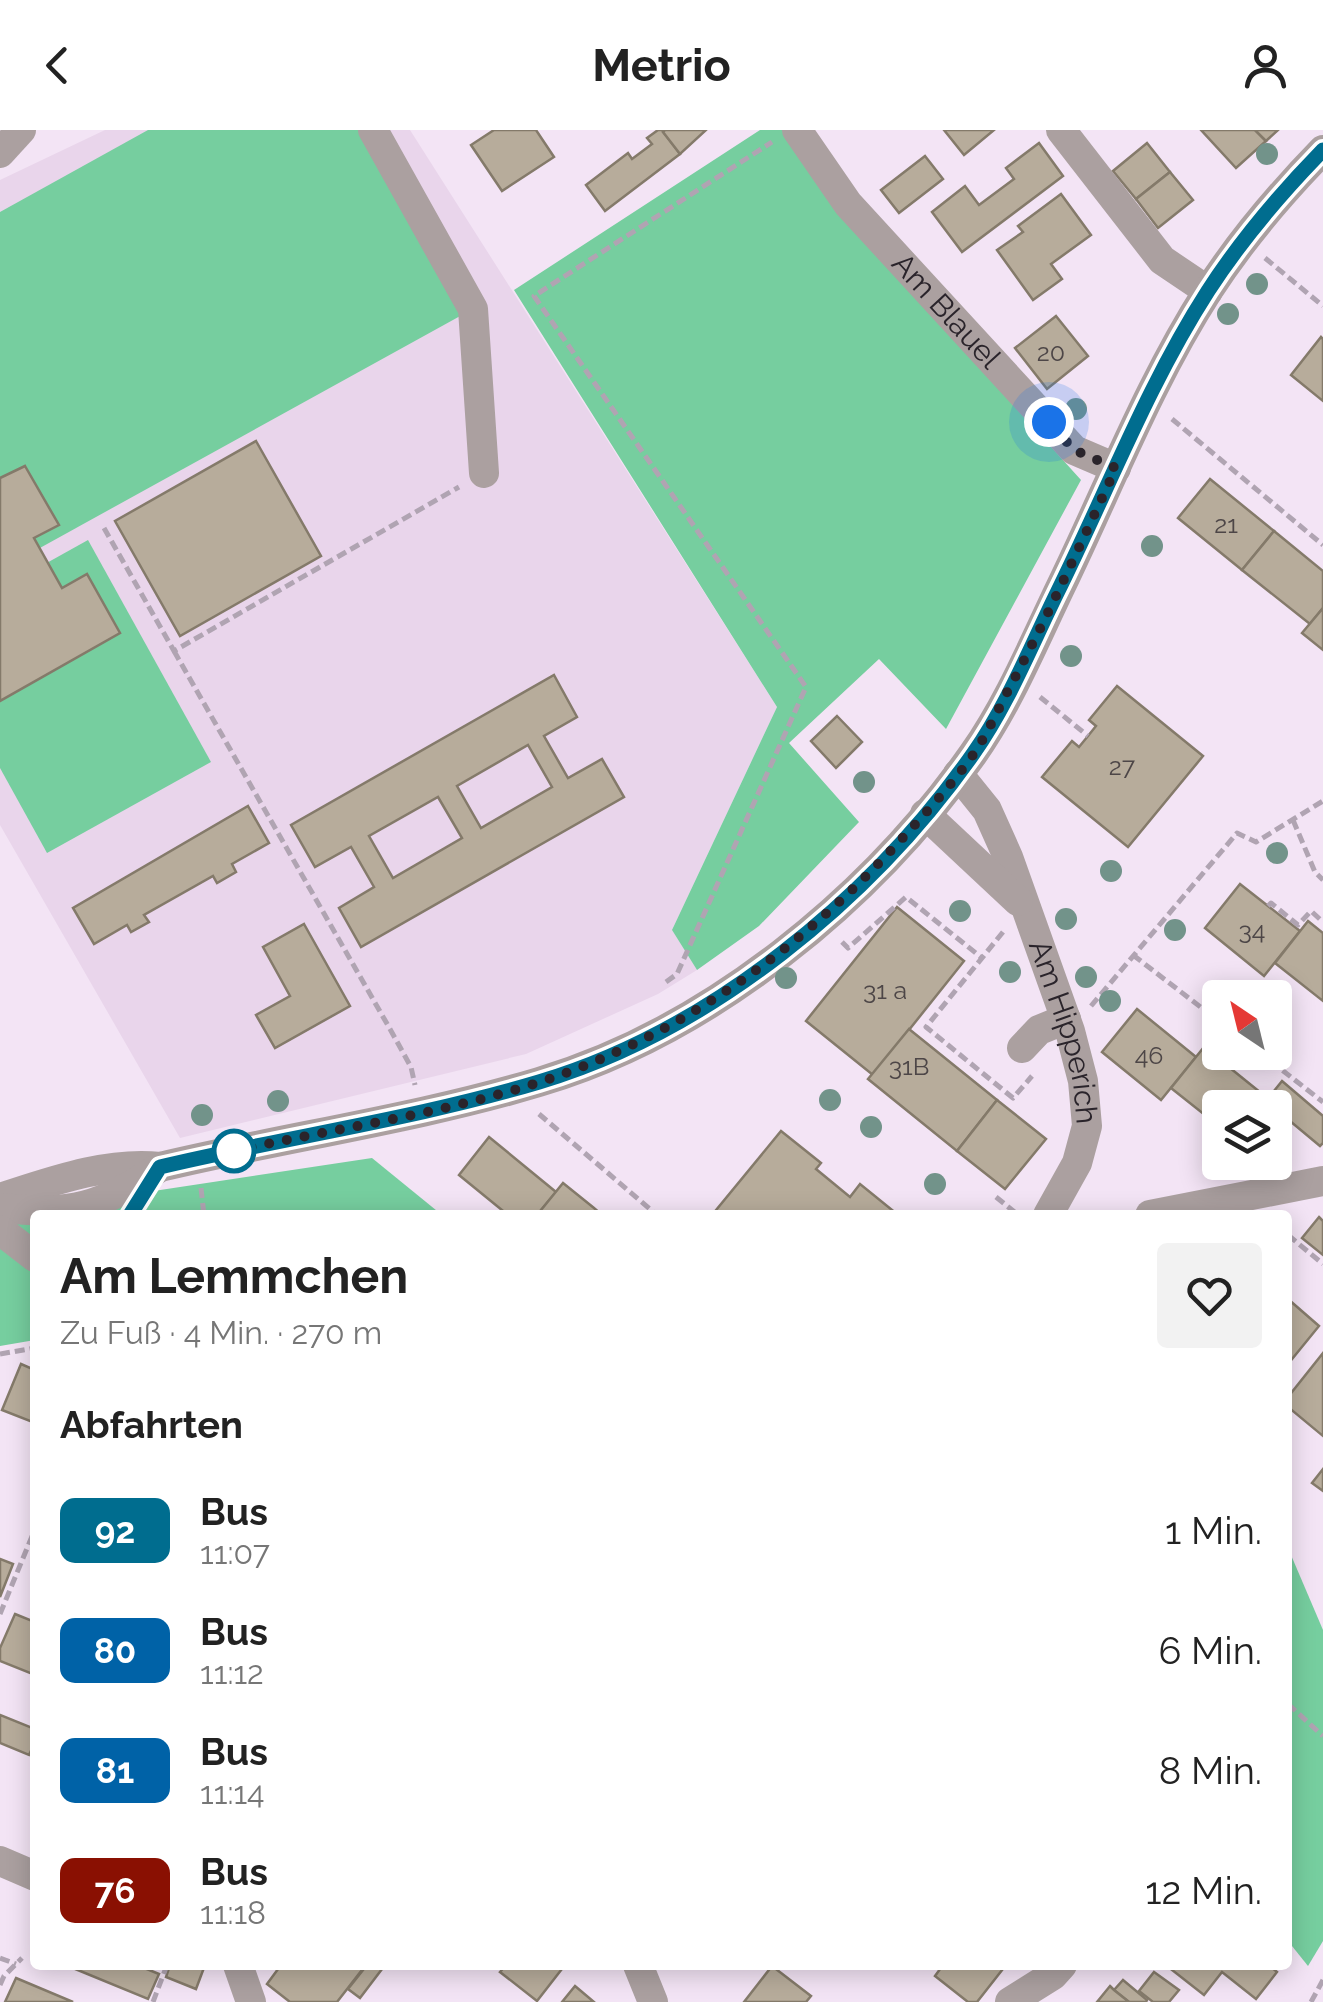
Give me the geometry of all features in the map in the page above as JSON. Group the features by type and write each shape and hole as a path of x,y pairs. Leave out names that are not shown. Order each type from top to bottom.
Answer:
{"street":[{"path":"0,153 21,130"},
{"path":"373,130 473,309 484,473"},
{"path":"1061,130 1162,260 1208,292"},
{"name":"Am Blauel","path":"786,135 1074,450 1116,468"},
{"path":"0,1198 133,1164 160,1167 418,1113 540,1082 639,1042 740,984 807,934 925,814 976,750 1019,670 1156,383 1208,292 1268,210 1323,150"},
{"name":"Am Hipperich","path":"958,774 969,784 996,827 1024,906 1076,1016 1088,1126 1077,1162 1051,1210"},
{"name":"Am Hipperich","path":"925,814 1024,906"},
{"path":"1022,1048 1039,1030 1076,1016"},
{"path":"70,1210 121,1193 160,1167"},
{"path":"133,1210 160,1167"},
{"path":"1175,1210 1323,1181"},
{"path":"0,1208 30,1210"},
{"path":"0,1230 30,1253"},
{"path":"0,1861 30,1874"},
{"path":"240,1970 251,2002"},
{"path":"640,1970 653,2002"},
{"path":"1010,2002 1055,1970"}],"path":[{"path":"666,982 677,974 806,686 534,296 786,135"},
{"path":"1259,253 1323,306"},
{"path":"1162,411 1323,545"},
{"path":"174,651 484,473"},
{"path":"104,528 390,1028 411,1067 415,1086"},
{"path":"1030,689 1088,736"},
{"path":"1076,1016 1237,833 1256,842 1323,800"},
{"path":"1292,820 1314,872 1323,880"},
{"path":"841,942 848,948 906,897 982,958"},
{"path":"1268,906 1271,903 1298,926 1311,911 1323,922"},
{"path":"940,1038 926,1027 1024,906"},
{"path":"1133,955 1202,1008"},
{"path":"1282,1070 1323,1102"},
{"path":"525,1102 651,1210"},
{"path":"200,1180 203,1210"},
{"path":"996,1197 1012,1210"},
{"path":"1292,1238 1323,1264"},
{"path":"0,1354 30,1349"},
{"path":"0,1614 30,1541"},
{"path":"1292,1708 1323,1736"},
{"path":"0,1958 16,1964"},
{"path":"0,1985 22,1958"},
{"path":"153,2002 165,1970"},
{"path":"1311,2002 1323,1980"}],"shaded area":[{"path":"105,130 410,130 777,707 672,930 697,970 658,994 526,1054 180,1138 0,825 0,180"}],"green space":[{"path":"148,130 360,130 462,315 0,570 0,212"},
{"path":"760,130 782,130 838,211 1081,480 946,729 879,659 789,743 859,822 759,926 697,970 672,930 777,707 514,290"},
{"path":"88,540 211,762 47,853 0,768 0,589"},
{"path":"372,1158 436,1210 70,1210 147,1192"},
{"path":"30,1219 30,1341 0,1346 0,1226"},
{"path":"1292,1557 1323,1630 1323,1941 1308,1966 1292,1946"}],"building":[{"path":"494,130 536,130 554,157 502,191 471,145"},
{"path":"658,130 680,154 605,211 586,185 628,153 632,159 652,144 647,138"},
{"path":"665,130 706,130 680,154"},
{"path":"944,130 994,130 964,155"},
{"path":"1201,130 1255,130 1266,141 1236,168"},
{"path":"1255,130 1278,130 1266,141"},
{"path":"1039,143 1063,176 962,252 932,212 965,186 979,205 1014,179 1006,168"},
{"path":"1147,143 1170,172 1136,199 1113,171"},
{"path":"925,156 943,179 899,213 881,190"},
{"path":"1170,172 1193,200 1158,228 1136,199"},
{"path":"1061,194 1091,235 1051,264 1062,279 1033,300 997,250 1023,232 1018,226"},
{"path":"1056,316 1088,356 1047,389 1015,348"},
{"path":"1323,339 1323,401 1291,375"},
{"path":"256,441 321,556 180,636 115,521"},
{"path":"25,466 59,525 34,538 62,588 87,574 120,633 0,701 0,478"},
{"path":"1210,479 1274,531 1242,570 1178,518"},
{"path":"1274,531 1323,571 1323,608 1310,624 1242,570"},
{"path":"1323,608 1323,650 1302,633"},
{"path":"554,675 577,717 544,736 568,778 602,759 624,797 361,947 339,908 374,887 351,847 315,867 291,825","holes":["528,745 552,787 481,828 457,786","438,797 462,838 393,878 369,836"]},
{"path":"1117,686 1203,756 1128,847 1042,777 1072,741 1079,747 1096,726 1089,720"},
{"path":"837,716 862,742 836,768 811,741"},
{"path":"248,806 269,843 232,864 236,872 217,883 213,876 144,915 149,922 131,932 127,925 94,944 73,908"},
{"path":"1240,884 1300,931 1264,976 1205,928"},
{"path":"897,907 964,961 873,1075 806,1021"},
{"path":"1308,921 1323,933 1323,1001 1275,963"},
{"path":"304,924 350,1006 275,1048 256,1015 290,996 263,947"},
{"path":"1137,1009 1196,1057 1161,1100 1102,1052"},
{"path":"909,1029 997,1100 957,1151 868,1079"},
{"path":"1202,1049 1202,1070 1233,1070 1257,1090 1202,1090 1202,1113 1171,1088"},
{"path":"1282,1081 1323,1116 1320,1146 1292,1123 1292,1090 1275,1090"},
{"path":"997,1100 1046,1139 1005,1189 957,1151"},
{"path":"781,1131 821,1163 816,1169 850,1197 860,1184 892,1210 716,1210"},
{"path":"489,1137 556,1192 541,1210 502,1210 459,1175"},
{"path":"563,1183 596,1210 541,1210"},
{"path":"1319,1217 1323,1221 1323,1255 1302,1238"},
{"path":"1292,1302 1319,1326 1292,1359"},
{"path":"1323,1353 1323,1436 1292,1410 1292,1392"},
{"path":"21,1364 30,1368 30,1421 2,1410"},
{"path":"1323,1469 1323,1491 1312,1483"},
{"path":"0,1559 13,1564 0,1597"},
{"path":"15,1614 30,1620 30,1673 0,1661 0,1648"},
{"path":"0,1715 30,1727 29,1755 0,1743"},
{"path":"78,1970 149,1970 159,1974 148,1999"},
{"path":"168,1970 203,1970 196,1989 166,1977"},
{"path":"277,1970 362,1970 337,2002 290,2002 267,1984"},
{"path":"363,1970 381,1970 360,1998 348,1989"},
{"path":"502,1970 561,1970 537,2001"},
{"path":"769,1970 777,1970 811,1996 806,2002 744,2002"},
{"path":"939,1970 1002,1970 977,2002 968,2002 935,1976"},
{"path":"1172,1970 1277,1972 1256,1999 1222,1972 1204,1995"},
{"path":"1154,1972 1179,1990 1169,2002 1153,2002 1139,1991"},
{"path":"16,1978 73,2002 5,2002"},
{"path":"1123,1980 1146,2002 1129,2002 1114,1990"},
{"path":"575,1986 594,2002 562,2002"},
{"path":"1110,1986 1114,1990 1129,2002 1097,2002"}],"bus line":[{"name":"92","path":"132,1210 160,1167 418,1113 540,1082 594,1062 639,1042 740,984 807,934 902,840 976,750 1062,583 1156,383 1208,292 1291,182 1323,150"}],"route":[{"path":"234,1151 418,1113 540,1082 594,1062 639,1042 740,984 807,934 902,840 976,750 1062,583 1116,468 1074,450 1049,422"}]}
